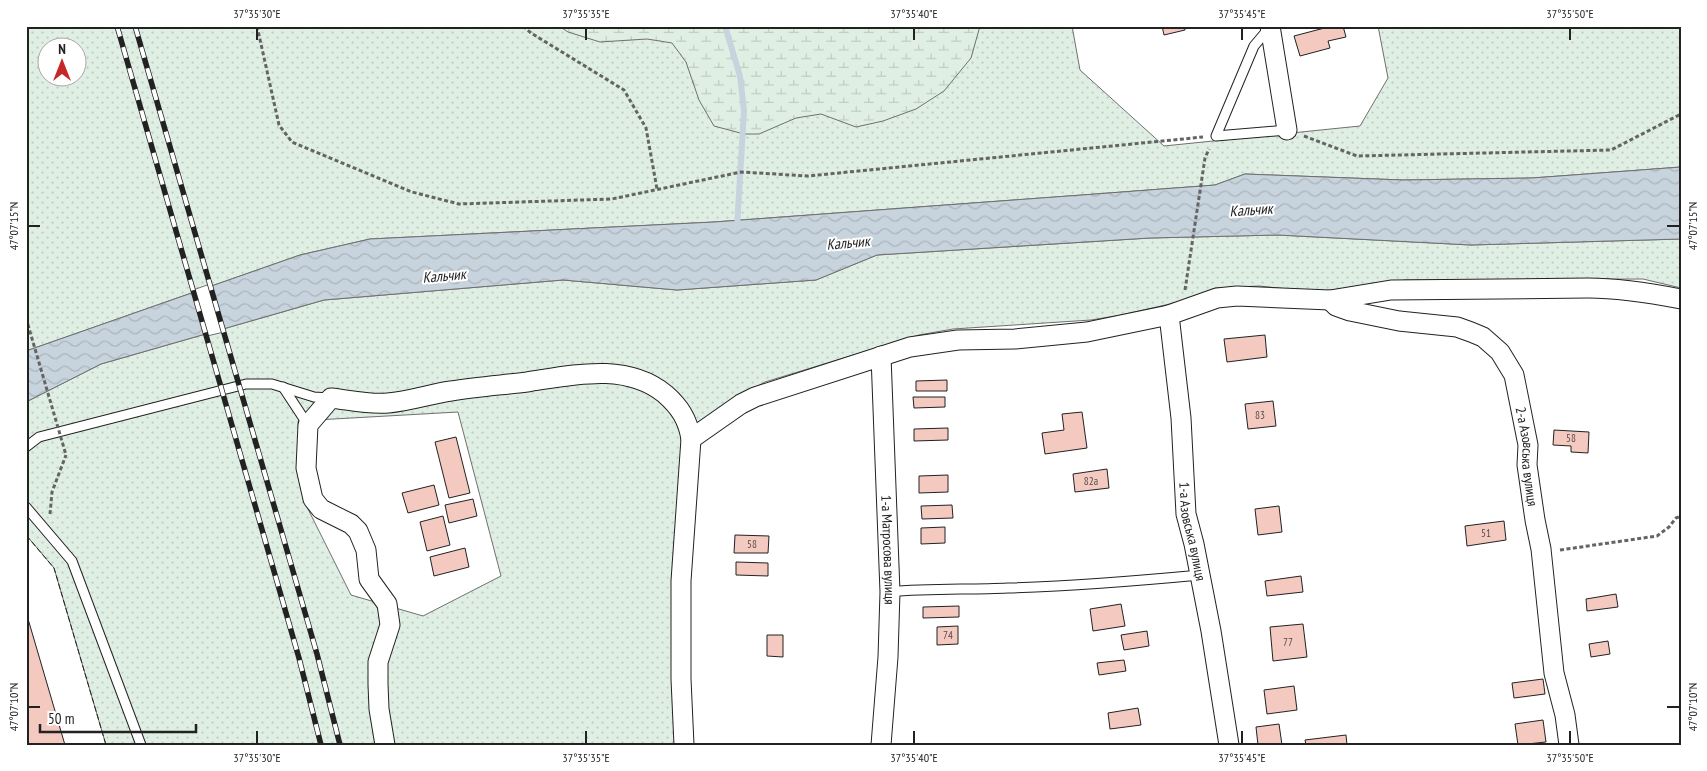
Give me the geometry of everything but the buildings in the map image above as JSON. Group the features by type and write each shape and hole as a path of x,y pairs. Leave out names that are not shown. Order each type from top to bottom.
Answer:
{"street":[{"path":"1270,27 1287,130"},
{"path":"691,439 741,404 910,347 958,340 1015,339 1087,332 1176,313 1217,298 1330,300 1391,290 1612,288 1681,299"},
{"name":"2-а Азовська вулиця","path":"1330,300 1336,306 1350,311 1399,321 1457,327 1466,330 1482,337 1500,352 1514,375 1518,386 1528,445 1527,465 1542,553 1554,673 1565,715 1569,745"},
{"name":"1-а Азовська вулиця","path":"1176,313 1186,514 1194,544 1211,631 1229,745"},
{"name":"1-а Матросова вулиця","path":"881,356 890,592 888,657 881,745"},
{"path":"385,745 379,709 378,662 390,625 390,616 387,604 369,579 366,550 358,531 351,524 321,509 312,498 306,468 308,425 331,398 386,404 422,398 451,390 598,373 625,375 646,381 671,399 685,418 691,439 681,581 681,679 684,745"}],"lane":[{"path":"1270,27 1254,46 1216,136 1287,130"},
{"path":"26,446 39,437 246,384 272,384 314,397 331,398"},
{"path":"283,387 308,425"},
{"path":"26,507 72,561 141,745"},
{"path":"890,592 924,589 993,589 1090,585 1200,575"}],"path":[{"path":"256,26 279,125 292,142 412,192 459,204 612,199 741,172 808,176 1216,136"},
{"path":"523,26 531,33 624,90 646,128 657,189"},
{"path":"1287,130 1357,156 1611,150 1681,114"},
{"path":"1176,313 1191,253 1205,158"},
{"path":"26,318 66,455 52,492"},
{"path":"1542,553 1652,537 1670,527 1676,518 1681,516"}],"green space":[{"path":"26,26 1072,26 1080,70 1164,146 1360,126 1388,78 1378,26 1681,26 1681,167 1532,178 1403,180 1245,174 1215,185 1082,195 714,222 370,239 300,255 26,351"},
{"path":"559,26 980,26 971,58 944,91 916,109 883,121 856,127 821,114 796,118 759,134 744,134 714,126 699,100 686,62 672,43 647,39 600,42 568,32"},
{"path":"1278,235 1471,245 1681,239 1681,288 1643,279 1404,280 1364,297 1259,286 1215,288 1183,301 1091,320 953,329 919,335 765,382 741,395 694,440 680,745 106,745 54,568 26,535 26,402 101,364 324,300 563,280 677,290 816,280 877,255 1150,238","holes":["458,412 501,576 423,616 351,595 303,499 298,421"]}],"water":[{"name":"Кальчик","path":"1681,167 1681,239 1471,245 1278,235 1150,238 877,255 816,280 677,290 563,280 324,300 101,364 26,402 26,351 300,255 370,239 714,222 1082,195 1215,185 1245,174 1403,180 1532,178"}],"pier":[{"path":"210,284 224,332 207,336 193,290"}],"waterway":[{"path":"725,26 740,76 744,111 737,227"}],"railway":[{"path":"117,26 299,658 321,745"},
{"path":"135,26 317,654 340,745"}],"fence":[{"path":"26,535 54,568 106,745"}]}
